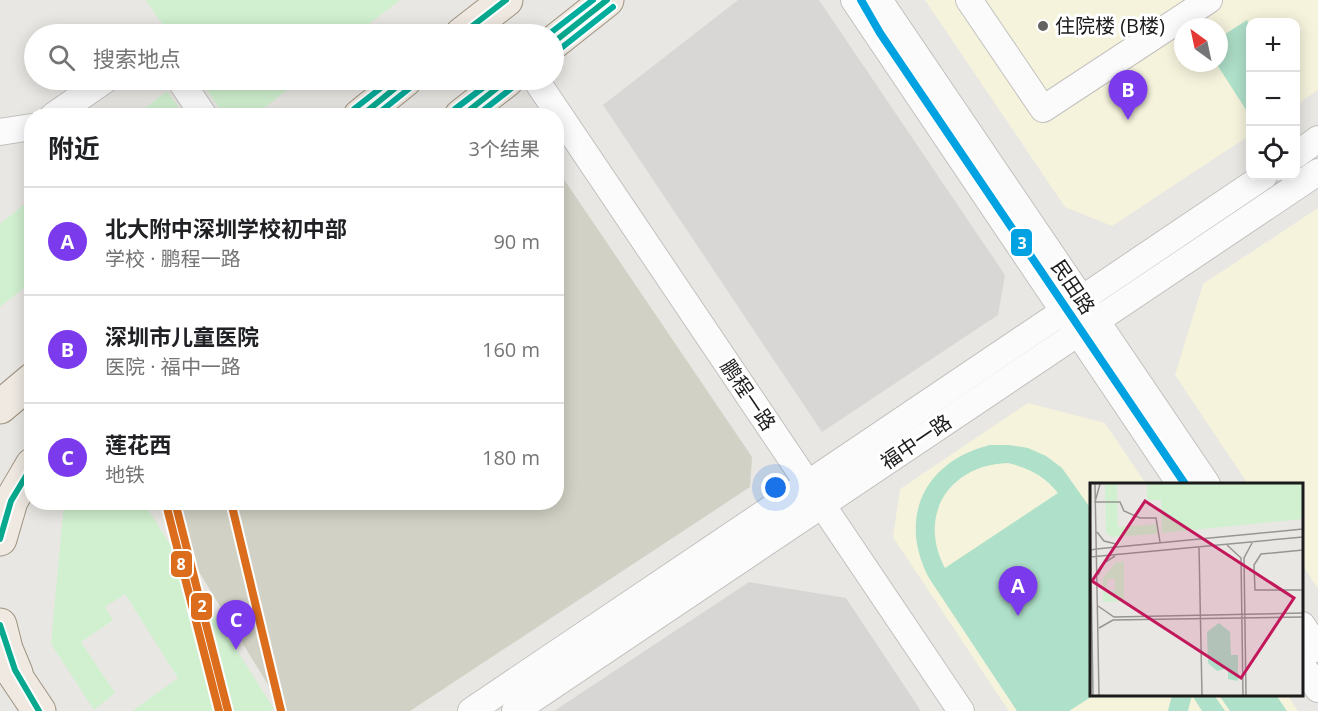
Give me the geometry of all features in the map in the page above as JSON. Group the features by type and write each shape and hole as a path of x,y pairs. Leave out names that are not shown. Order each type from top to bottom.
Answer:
{"main road":[{"path":"475,24 506,0"},
{"path":"564,34 607,0"},
{"path":"370,108 392,90"},
{"path":"471,108 494,90"},
{"path":"0,381 24,368"},
{"path":"0,407 24,387"},
{"path":"0,482 24,463"},
{"path":"0,539 11,501 24,479"},
{"path":"0,625 6,650 20,683"},
{"path":"0,653 39,711"}],"street":[{"name":"民田路","path":"854,0 1087,327 1206,483"},
{"name":"民田路","path":"879,0 1072,305"},
{"path":"969,0 1044,109 1209,0"},
{"path":"65,108 91,90"},
{"path":"187,90 199,108"},
{"name":"鹏程一路","path":"543,90 555,108"},
{"name":"鹏程一路","path":"564,121 961,711"},
{"path":"0,132 24,128"},
{"path":"1300,151 1318,139"},
{"name":"福中一路","path":"515,711 1318,172"},
{"name":"福中一路","path":"471,711 1258,180"},
{"name":"民田路","path":"1087,327 1179,483"},
{"path":"1303,626 1318,649"},
{"path":"1303,666 1318,689"}],"shaded area":[{"path":"738,0 819,0 1005,275 998,315 822,432 603,105"},
{"path":"925,0 1318,0 1318,90 1300,102 1300,18 1246,18 1246,138 1112,226 1065,207"},
{"path":"564,179 752,457 750,487 410,711 284,711 161,510 564,510"},
{"path":"1318,208 1318,589 1303,566 1303,483 1247,483 1175,375 1203,284"},
{"path":"1028,403 1105,423 1145,483 1090,483 1090,696 1288,696 1298,711 1009,711 893,537 900,489"},
{"path":"749,582 846,598 921,711 554,711"}],"green space":[{"path":"146,0 400,0 369,24 162,24"},
{"path":"1246,21 1246,110 1222,72 1228,72 1228,32"},
{"path":"207,90 287,90 264,108 219,108"},
{"path":"167,91 179,108 145,108"},
{"path":"24,205 24,288 0,307 0,224"},
{"path":"990,445 1028,448 1046,456 1062,468 1090,508 1090,696 1092,696 1069,711 1017,711 929,578 920,555 916,534 917,513 923,495 934,478 949,464 967,453","holes":["1008,463 1030,470 1042,477 1058,493 945,568 937,548 935,530 937,512 944,496 955,483 969,473 987,466"]},
{"path":"63,510 148,510 274,709 271,711 132,711 178,678 125,594 105,607 113,620 81,642 115,693 94,710 51,644"},
{"path":"1172,696 1192,696 1188,711 1168,711"},
{"path":"1193,696 1215,696 1225,711 1202,711"},
{"path":"1220,696 1277,696 1287,711 1230,711"}],"transit line":[{"path":"475,24 506,0"},
{"path":"562,24 593,0"},
{"path":"564,34 607,0"},
{"name":"3","path":"861,0 880,33 1184,483"},
{"path":"564,46 613,7"},
{"path":"355,108 378,90"},
{"path":"371,108 393,90"},
{"path":"385,108 407,90"},
{"path":"456,108 480,90"},
{"path":"472,108 494,90"},
{"path":"486,108 509,90"},
{"path":"0,539 11,501 24,479"},
{"name":"8","path":"168,510 219,711"},
{"name":"2","path":"177,510 228,711"},
{"name":"2","path":"233,510 281,711"},
{"path":"0,625 15,670 39,711"}],"place":[{"name":"住院楼 (B楼)","path":"1043,26"},
{"name":"深圳市儿童医院","path":"1128,120"},
{"name":"北大附中深圳学校初中部","path":"1018,616"},
{"name":"莲花西","path":"236,650"}]}
